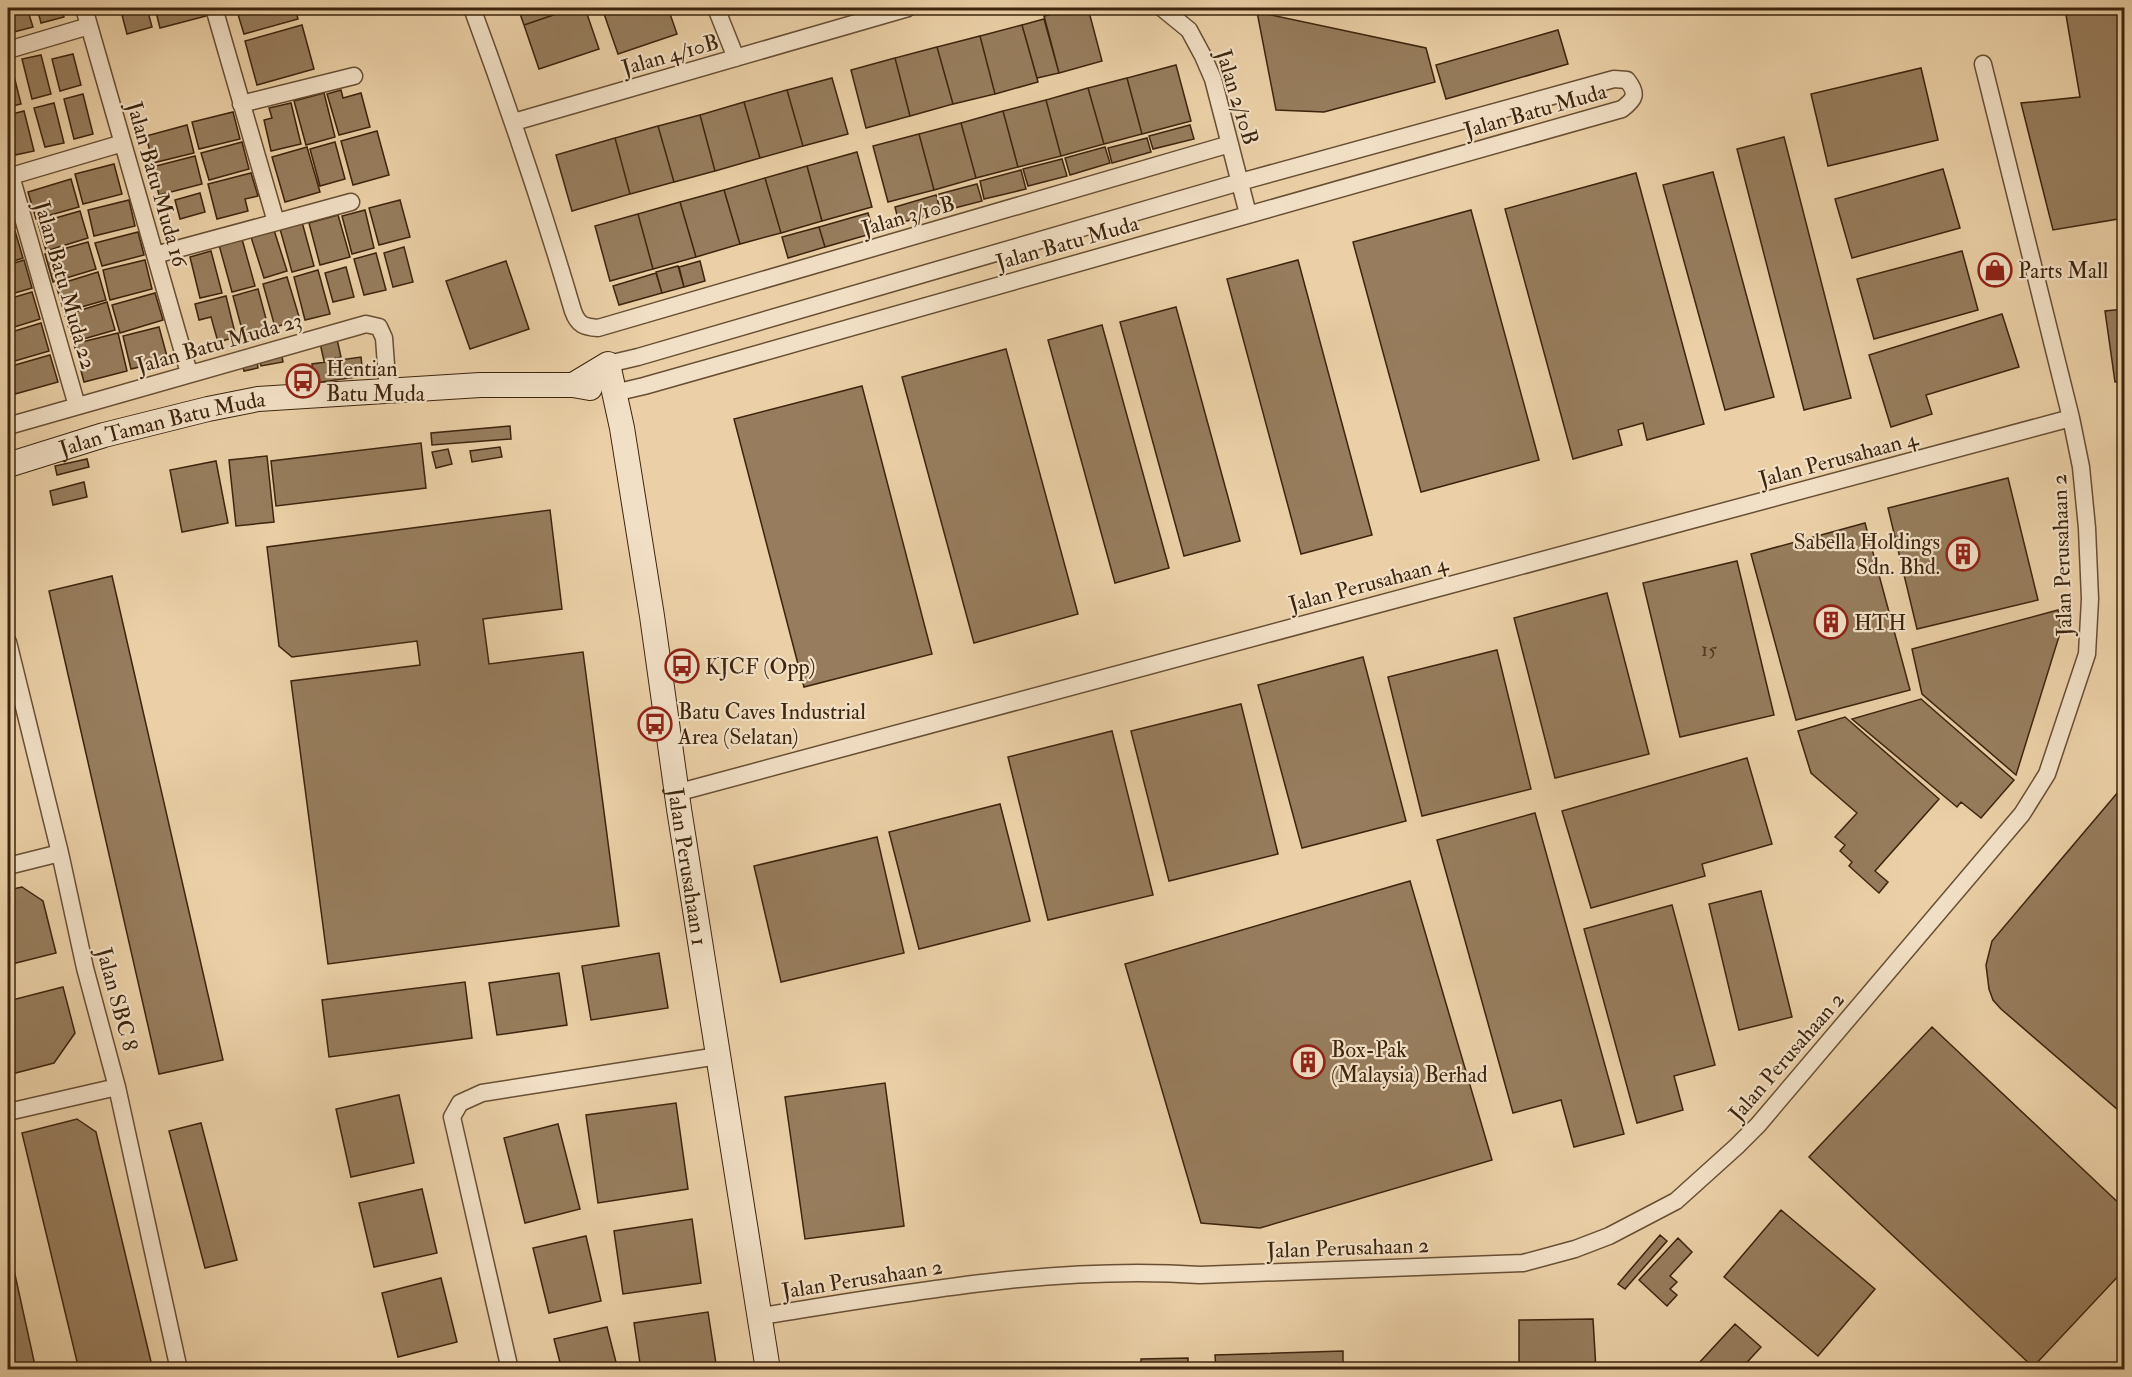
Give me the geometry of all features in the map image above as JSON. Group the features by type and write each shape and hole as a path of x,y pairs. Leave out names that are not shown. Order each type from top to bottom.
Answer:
{"street":[{"name":"Jalan Batu Muda 16","path":"84,8 189,374"},
{"path":"214,8 276,222"},
{"path":"472,8 514,122"},
{"path":"716,8 736,58"},
{"name":"Jalan 4/10B","path":"514,122 908,8"},
{"name":"Jalan 2/10B","path":"1162,8 1189,30 1213,79 1248,214"},
{"path":"8,50 89,26"},
{"name":"Jalan Perusahaan 2","path":"760,1316 931,1289 1064,1274 1200,1275 1523,1263 1575,1250 1609,1236 1676,1201 1737,1146 1814,1061 2022,814 2047,774 2086,654 2089,634 2087,528 2081,467 2071,418 1983,64"},
{"path":"242,104 354,76"},
{"name":"Jalan Batu Muda","path":"608,364 1240,182 1614,79 1627,80 1633,88 1632,102 1622,109 644,387 614,393"},
{"name":"Jalan 3/10B","path":"514,122 577,321 583,327 598,328 1230,144"},
{"path":"9,177 123,143"},
{"name":"Jalan Batu Muda 22","path":"9,177 77,406"},
{"path":"155,255 351,202"},
{"name":"Jalan Batu Muda 23","path":"8,426 366,324 379,327 384,338 388,392"},
{"path":"573,385 608,364"},
{"name":"Jalan Perusahaan 1","path":"608,364 622,428 652,616 676,793 768,1370"},
{"name":"Jalan Taman Batu Muda","path":"8,465 104,435 258,399 480,385 573,385 614,393"},
{"name":"Jalan Perusahaan 4","path":"676,793 2071,418"},
{"name":"Jalan SBC 8","path":"8,642 60,853 85,968 117,1087 179,1370"},
{"path":"8,866 60,853"},
{"path":"510,1370 452,1116 460,1103 482,1093 718,1056"},
{"path":"8,1112 117,1087"}],"building":[{"path":"8,8 27,8 33,27 10,33"},
{"path":"37,8 62,8 64,17 41,23"},
{"path":"147,8 152,27 127,34 122,15"},
{"path":"155,8 203,8 206,16 160,28"},
{"path":"236,8 295,8 298,19 244,34"},
{"path":"518,8 574,8 524,25"},
{"path":"574,8 585,8 599,49 539,69 524,25"},
{"path":"602,8 668,8 677,34 618,54"},
{"path":"1088,8 1102,61 1059,73 1044,16"},
{"path":"2067,8 2124,8 2124,218 2053,230 2021,103 2080,97 2066,15"},
{"path":"1257,12 1426,48 1435,82 1324,112 1276,110"},
{"path":"1044,19 1059,73 1037,78 1022,25"},
{"path":"302,25 314,69 257,85 245,41"},
{"path":"1022,25 1038,82 995,94 980,36"},
{"path":"1558,30 1568,64 1446,99 1436,65"},
{"path":"980,36 995,94 953,104 937,47"},
{"path":"937,47 953,104 910,116 895,58"},
{"path":"73,54 81,85 60,91 52,59"},
{"path":"41,55 51,94 32,99 22,59"},
{"path":"895,58 910,116 866,128 851,70"},
{"path":"11,64 21,104 8,107 8,65"},
{"path":"1176,65 1191,121 1142,134 1127,78"},
{"path":"1921,68 1938,140 1828,166 1811,94"},
{"path":"832,78 848,134 803,146 787,90"},
{"path":"1127,78 1142,134 1104,144 1088,88"},
{"path":"1088,88 1104,144 1061,156 1046,100"},
{"path":"341,90 343,98 361,93 370,127 339,135 327,94"},
{"path":"787,90 803,146 760,158 744,102"},
{"path":"324,93 335,137 306,145 294,101"},
{"path":"83,94 93,134 74,139 64,99"},
{"path":"1046,100 1061,156 1018,167 1003,111"},
{"path":"744,102 760,158 715,171 700,115"},
{"path":"54,103 64,143 45,147 34,108"},
{"path":"291,103 301,144 271,151 264,120 272,118 269,108"},
{"path":"24,111 34,151 15,155 8,126 8,115"},
{"path":"1003,111 1018,167 976,178 961,123"},
{"path":"233,112 240,139 199,149 192,122"},
{"path":"700,115 715,171 674,182 658,126"},
{"path":"961,123 976,178 934,190 919,134"},
{"path":"187,125 194,153 153,163 146,136"},
{"path":"1190,125 1194,139 1153,149 1149,136"},
{"path":"658,126 674,182 630,194 615,138"},
{"path":"377,131 389,175 353,185 341,141"},
{"path":"919,134 934,190 888,202 873,146"},
{"path":"1784,137 1851,398 1804,410 1737,149"},
{"path":"615,138 630,194 572,211 556,155"},
{"path":"1147,138 1151,152 1112,163 1108,148"},
{"path":"242,142 249,169 209,180 201,153"},
{"path":"335,142 345,179 320,186 310,149"},
{"path":"307,147 320,192 285,202 272,157"},
{"path":"1105,147 1110,163 1070,175 1065,158"},
{"path":"857,152 872,207 822,221 807,166"},
{"path":"195,156 202,184 159,195 152,167"},
{"path":"1062,159 1067,176 1028,186 1023,169"},
{"path":"114,164 122,194 83,204 75,174"},
{"path":"807,166 822,221 781,233 765,178"},
{"path":"1943,169 1960,228 1852,258 1835,199"},
{"path":"1021,170 1026,189 984,199 980,181"},
{"path":"1713,172 1774,397 1725,410 1663,185"},
{"path":"251,173 258,196 245,199 248,211 217,219 208,184"},
{"path":"1636,173 1704,424 1647,440 1643,423 1618,430 1622,445 1573,459 1505,209"},
{"path":"765,178 781,233 740,244 724,190"},
{"path":"71,179 79,207 36,219 28,192"},
{"path":"977,184 982,201 943,211 939,194"},
{"path":"724,190 740,244 696,257 680,202"},
{"path":"200,193 205,212 180,219 175,200"},
{"path":"936,195 941,212 899,223 895,207"},
{"path":"129,200 135,226 94,236 88,210"},
{"path":"400,200 410,237 379,245 369,208"},
{"path":"8,202 15,228 8,230"},
{"path":"680,202 696,257 653,269 638,214"},
{"path":"365,210 374,248 352,254 342,216"},
{"path":"1471,210 1539,460 1421,492 1353,242"},
{"path":"80,211 88,238 46,251 38,223"},
{"path":"868,213 874,233 825,247 819,227"},
{"path":"638,214 653,269 610,281 595,226"},
{"path":"338,215 350,257 320,265 309,223"},
{"path":"302,222 314,266 292,272 280,229"},
{"path":"819,227 825,247 788,258 782,237"},
{"path":"274,230 287,271 264,278 251,237"},
{"path":"15,231 23,258 8,263 8,234"},
{"path":"138,232 144,255 102,266 95,243"},
{"path":"242,239 255,286 232,292 219,245"},
{"path":"88,242 96,269 53,282 45,254"},
{"path":"404,247 413,282 393,287 384,253"},
{"path":"211,251 222,293 200,298 190,257"},
{"path":"1962,251 1978,310 1874,339 1857,279"},
{"path":"376,253 386,290 364,295 354,259"},
{"path":"24,260 32,288 8,295 8,265"},
{"path":"145,260 152,289 110,300 103,270"},
{"path":"1298,260 1372,535 1301,554 1227,279"},
{"path":"506,261 529,329 470,349 446,281"},
{"path":"700,261 705,281 684,287 679,267"},
{"path":"678,266 684,287 662,293 656,272"},
{"path":"346,267 354,297 333,302 325,273"},
{"path":"318,270 330,314 305,320 294,277"},
{"path":"98,272 106,300 64,312 56,285"},
{"path":"656,273 662,293 619,305 613,286"},
{"path":"287,277 300,320 275,327 263,284"},
{"path":"258,289 269,330 244,337 233,296"},
{"path":"32,292 40,319 8,329 8,299"},
{"path":"155,293 163,320 120,333 112,305"},
{"path":"226,296 236,337 218,342 211,317 199,320 195,304"},
{"path":"107,302 115,330 73,342 65,315"},
{"path":"1176,307 1240,541 1184,556 1120,322"},
{"path":"2124,309 2124,381 2115,382 2105,311"},
{"path":"2002,314 2019,367 1926,395 1932,414 1891,427 1869,355"},
{"path":"41,323 49,351 8,363 8,333"},
{"path":"1102,325 1169,568 1115,583 1048,340"},
{"path":"159,327 168,360 131,369 123,336"},
{"path":"118,333 127,371 84,382 74,344"},
{"path":"337,339 341,357 324,361 320,343"},
{"path":"1006,349 1078,614 974,643 902,377"},
{"path":"281,351 283,362 261,366 259,355"},
{"path":"50,355 58,382 15,394 8,367"},
{"path":"256,356 258,368 244,371 241,359"},
{"path":"361,357 363,376 315,383 312,364"},
{"path":"862,386 932,654 804,687 734,419"},
{"path":"510,426 511,439 432,445 431,433"},
{"path":"421,443 426,488 276,506 271,461"},
{"path":"500,447 502,457 472,462 470,451"},
{"path":"448,449 452,464 436,468 432,452"},
{"path":"267,456 274,522 236,526 229,460"},
{"path":"87,459 89,467 57,475 55,466"},
{"path":"216,461 228,523 182,532 170,470"},
{"name":"Sabella Holdings Sdn. Bhd.","path":"2008,478 2038,600 1917,629 1888,508"},
{"path":"84,482 87,497 53,505 50,491"},
{"path":"550,510 562,609 483,619 489,664 583,652 619,926 328,964 291,681 420,665 417,641 292,657 279,646 267,547"},
{"name":"HTH","path":"1865,523 1910,690 1796,720 1751,554"},
{"path":"1737,561 1774,715 1680,737 1643,583"},
{"path":"112,576 223,1060 159,1074 49,591"},
{"path":"1607,593 1649,754 1555,778 1514,618"},
{"path":"2058,610 2061,630 2016,775 1922,694 1912,649"},
{"path":"1497,650 1531,789 1422,816 1388,677"},
{"path":"1363,657 1406,821 1302,848 1258,685"},
{"path":"1921,699 2014,780 1981,818 1961,802 1957,807 1852,719"},
{"path":"1241,704 1278,854 1169,881 1131,731"},
{"path":"1845,717 1939,799 1875,871 1888,882 1879,893 1849,866 1852,862 1840,851 1845,845 1835,837 1857,813 1811,773 1798,731"},
{"path":"1112,731 1153,895 1048,920 1008,757"},
{"path":"1747,758 1772,844 1702,864 1705,876 1591,908 1562,811"},
{"path":"2124,785 2124,1115 2001,1009 1993,1000 1989,989 1986,965 1992,941"},
{"path":"1000,804 1030,921 919,949 889,832"},
{"path":"1535,813 1624,1134 1574,1147 1561,1100 1513,1113 1437,840"},
{"path":"877,837 904,953 781,982 754,866"},
{"name":"Box-Pak (Malaysia) Berhad","path":"1410,881 1492,1160 1260,1228 1201,1223 1125,964"},
{"path":"22,887 43,901 56,953 8,965 8,890"},
{"path":"1761,891 1792,1017 1739,1030 1709,904"},
{"path":"1672,905 1715,1065 1674,1076 1683,1110 1637,1123 1584,929"},
{"path":"659,953 668,1008 591,1020 582,966"},
{"path":"559,973 567,1025 497,1035 489,983"},
{"path":"465,982 472,1038 329,1057 322,1000"},
{"path":"63,987 75,1033 54,1063 8,1075 8,1001"},
{"path":"1932,1027 2124,1208 2124,1270 2033,1367 1809,1157"},
{"path":"885,1083 904,1226 805,1239 785,1097"},
{"path":"399,1095 414,1163 351,1177 336,1109"},
{"path":"676,1103 688,1189 598,1203 586,1115"},
{"path":"77,1119 96,1132 153,1370 79,1370 22,1133"},
{"path":"201,1123 237,1260 205,1268 169,1131"},
{"path":"558,1124 580,1209 525,1223 504,1138"},
{"path":"422,1189 437,1253 374,1267 359,1203"},
{"path":"1781,1210 1875,1289 1818,1356 1724,1277"},
{"path":"692,1219 701,1283 623,1294 614,1231"},
{"path":"1660,1235 1667,1241 1625,1289 1618,1284"},
{"path":"586,1236 601,1301 549,1313 533,1248"},
{"path":"1678,1238 1692,1252 1670,1276 1677,1282 1670,1289 1677,1295 1667,1306 1639,1280"},
{"path":"8,1243 36,1370 8,1370"},
{"path":"441,1278 457,1342 398,1357 382,1293"},
{"path":"708,1312 717,1370 641,1370 634,1323"},
{"path":"1593,1319 1596,1370 1519,1370 1519,1320"},
{"path":"1735,1324 1761,1347 1740,1370 1707,1370 1699,1363"},
{"path":"607,1327 618,1370 562,1370 554,1339"},
{"path":"1343,1351 1343,1370 1216,1370 1215,1355"},
{"path":"1188,1358 1188,1370 1141,1370 1141,1359"}],"place":[{"name":"Parts Mall","path":"1995,270"},
{"name":"Hentian Batu Muda","path":"303,381"},
{"name":"Sabella Holdings Sdn. Bhd.","path":"1963,554"},
{"name":"HTH","path":"1831,622"},
{"name":"KJCF (Opp)","path":"682,666"},
{"name":"Batu Caves Industrial Area (Selatan)","path":"655,724"},
{"name":"Box-Pak (Malaysia) Berhad","path":"1308,1062"}]}
